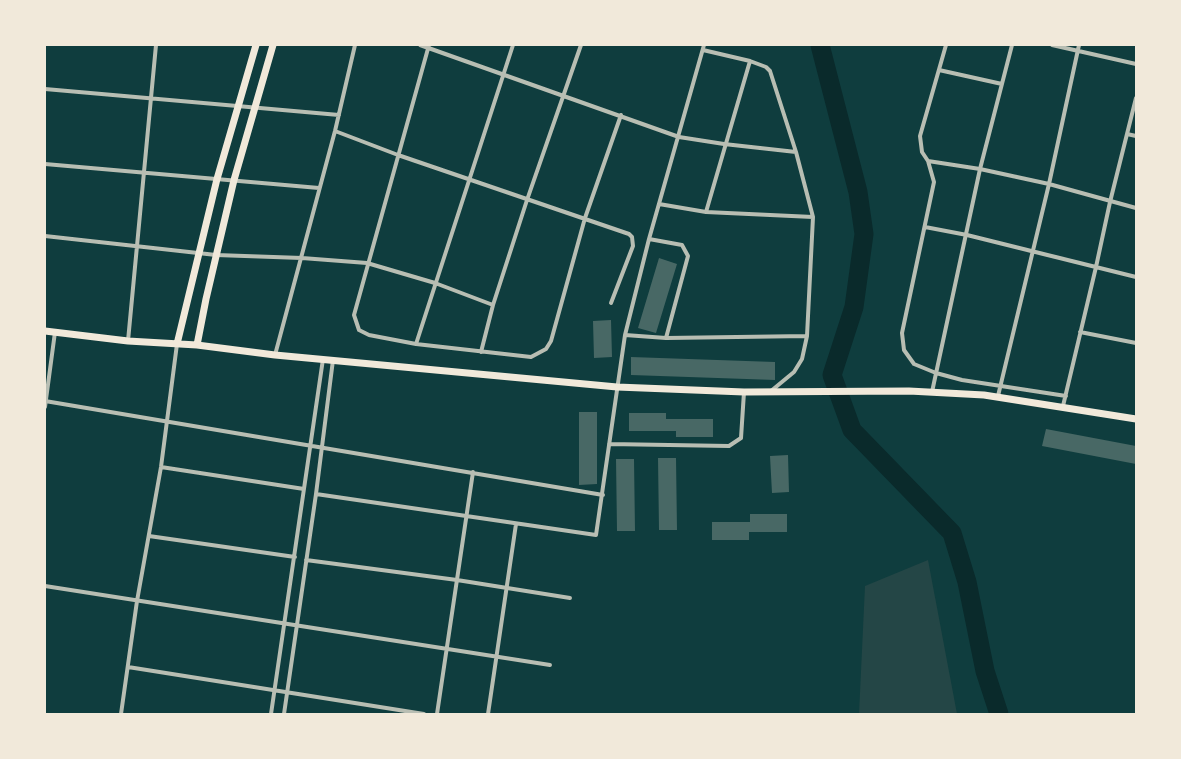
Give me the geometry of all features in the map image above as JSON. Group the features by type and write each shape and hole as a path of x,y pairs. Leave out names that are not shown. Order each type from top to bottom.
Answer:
{"main road":[{"path":"176,344 217,179 256,45"},
{"path":"197,345 234,180 273,45"},
{"path":"45,331 128,341 197,345 275,355 617,387 744,392 909,390 998,396 1136,419"}],"street":[{"path":"128,341 156,45"},
{"path":"275,355 335,131 354,45"},
{"path":"420,45 562,96 621,115 679,137 724,144 796,152"},
{"path":"416,344 434,283 470,180 512,45"},
{"path":"481,352 493,305 527,200 581,45"},
{"path":"316,494 596,535 625,335 659,204 704,50 704,45"},
{"path":"946,45 920,136 922,152 928,161 934,182 902,340 904,350 914,364 936,373 962,380 1066,396"},
{"path":"932,392 980,169 1012,45"},
{"path":"1052,45 1136,64"},
{"path":"998,396 1049,184 1079,45"},
{"path":"429,47 367,263 354,316 359,330 369,335 416,344 532,357 546,349 551,341 585,218 621,115"},
{"path":"704,50 750,60 761,64 770,71 796,152 813,217 807,336 802,359 796,369 783,382 769,392"},
{"path":"706,212 724,144 750,60"},
{"path":"939,70 1002,84"},
{"path":"45,89 339,115"},
{"path":"1063,406 1110,202 1136,98"},
{"path":"335,131 398,155 527,200 626,232 632,237 633,246 611,303"},
{"path":"1127,134 1136,136"},
{"path":"928,161 980,169 1049,184 1136,208"},
{"path":"45,164 319,188"},
{"path":"659,204 706,212 813,217"},
{"path":"925,227 967,235 1136,277"},
{"path":"45,236 137,245 216,255 302,258 367,263 434,283 493,305"},
{"path":"650,239 682,245 688,256 666,338"},
{"path":"45,407 55,332"},
{"path":"1080,332 1136,343"},
{"path":"625,335 666,338 807,336"},
{"path":"121,714 137,601 161,467 176,344"},
{"path":"271,714 309,446 323,359"},
{"path":"284,714 316,494 333,360"},
{"path":"609,444 729,446 741,438 744,392"},
{"path":"45,401 322,449 473,472 603,495"},
{"path":"161,467 304,489"},
{"path":"437,714 468,516 473,472"},
{"path":"488,714 495,657 516,524"},
{"path":"149,536 294,557"},
{"path":"306,560 506,587 570,598"},
{"path":"45,586 550,665"},
{"path":"128,667 275,689 424,714"}],"shaded area":[{"path":"928,560 957,714 859,714 865,586"}],"building":[{"path":"659,258 677,264 656,333 638,328"},
{"path":"611,320 612,357 594,358 593,321"},
{"path":"631,357 775,362 775,380 631,375"},
{"path":"579,412 597,412 597,484 579,485"},
{"path":"629,413 666,413 666,419 713,419 713,437 676,437 676,431 629,431"},
{"path":"1046,429 1136,446 1136,464 1042,446"},
{"path":"788,455 789,492 772,493 770,456"},
{"path":"658,458 676,458 677,530 659,530"},
{"path":"616,459 634,459 635,531 617,531"},
{"path":"750,514 787,514 787,532 749,532 749,540 712,540 712,522 750,522"}],"waterway":[{"path":"820,45 858,192 864,234 854,307 832,375 852,430 952,533 967,582 985,671 999,714"}]}
